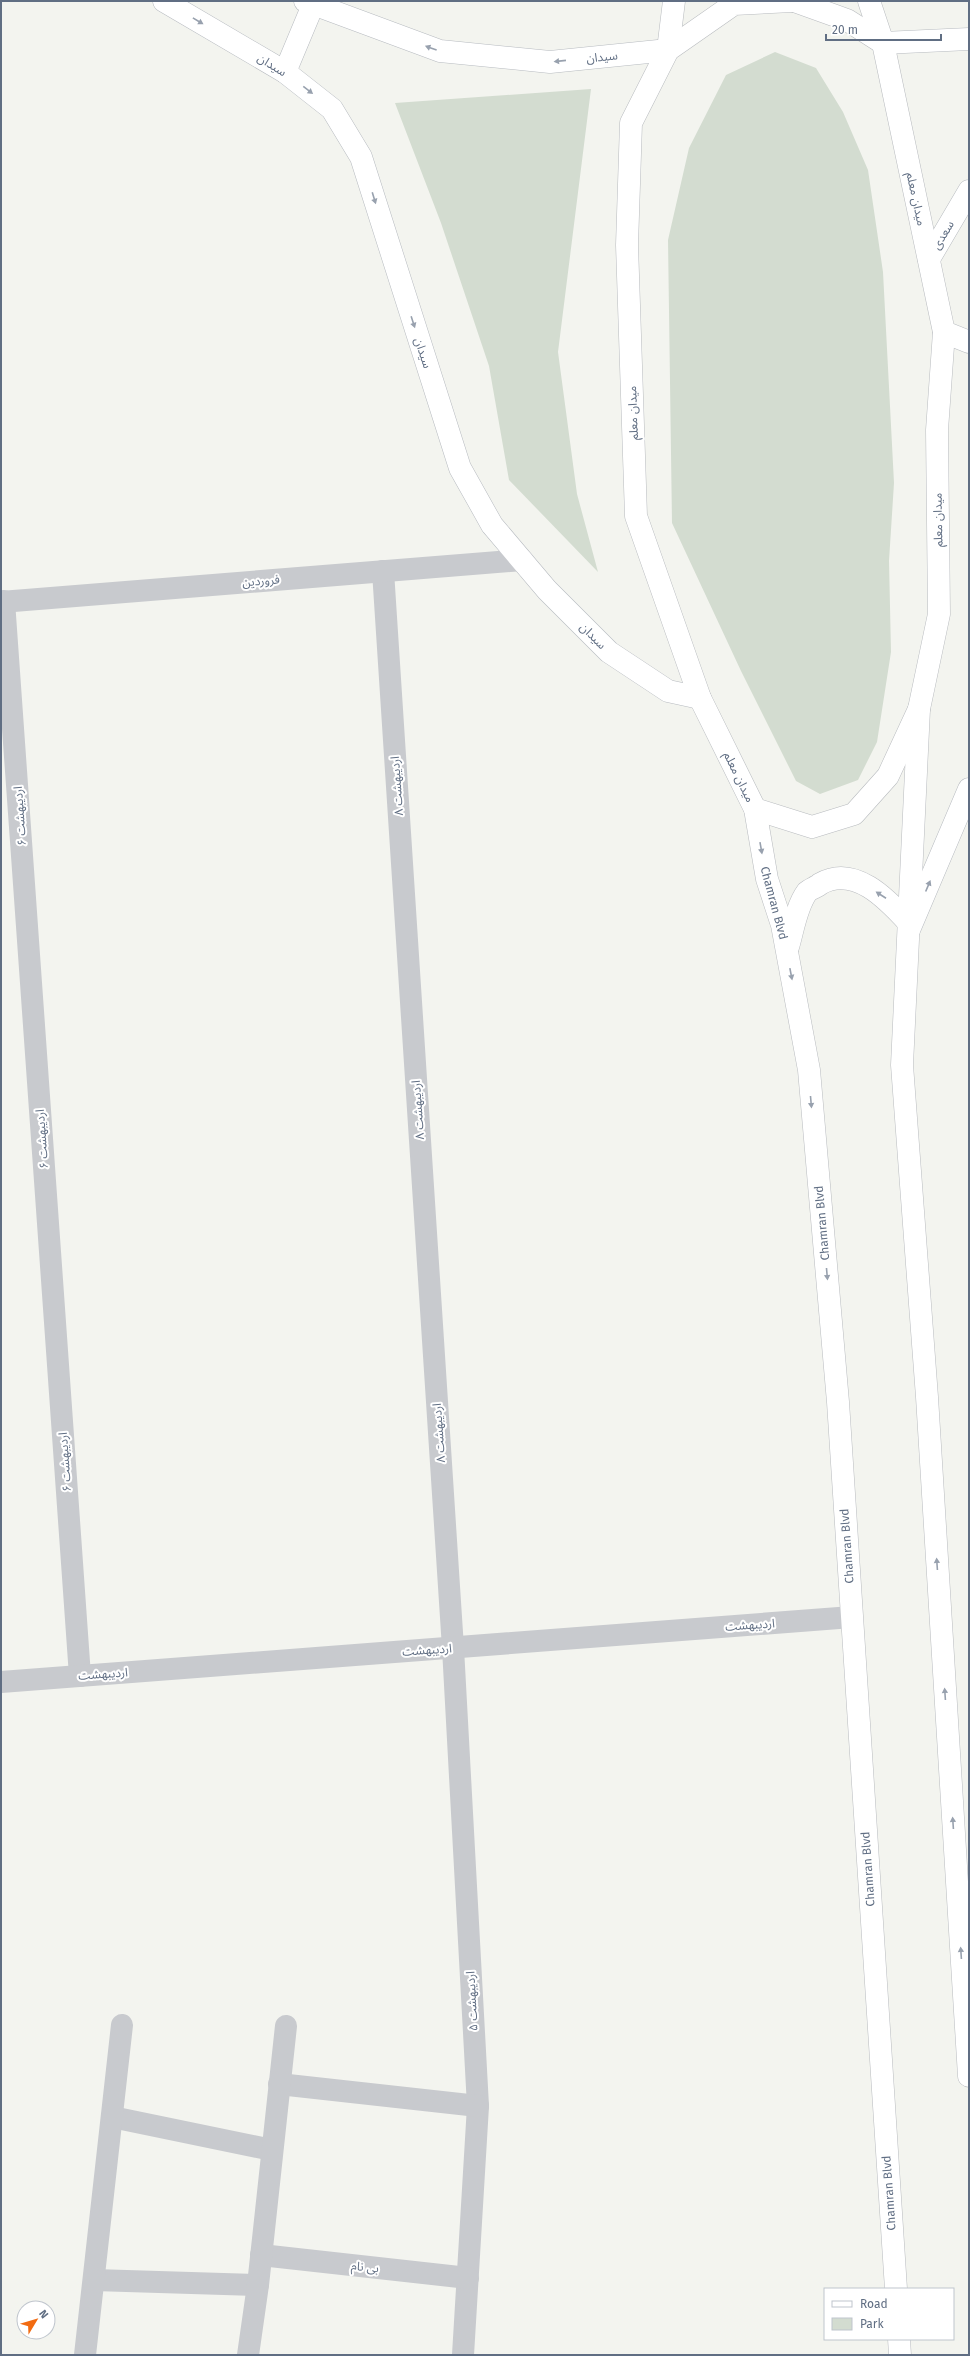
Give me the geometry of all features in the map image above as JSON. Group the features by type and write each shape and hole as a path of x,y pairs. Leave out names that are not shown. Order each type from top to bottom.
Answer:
{"main road":[{"name":"سیدان","path":"164,1 285,72 332,109 361,157 460,468 492,525 547,590 609,652 668,691 700,698"},
{"path":"668,50 674,1"},
{"name":"میدان معلم","path":"793,1 847,20 883,43 944,332 937,430 939,614 918,709 888,776 854,814 812,827 755,809 700,698 636,516 627,245 631,123 668,50 734,4 793,1"},
{"path":"869,1 883,43 969,39"},
{"name":"سیدان","path":"309,3 440,51 550,62 668,50"},
{"path":"285,72 309,3"},
{"name":"سعدی","path":"929,259 969,191"},
{"path":"944,332 969,342"},
{"path":"918,709 902,1065 926,1397 969,2076"},
{"path":"908,929 969,789"},
{"name":"Chamran Blvd","path":"755,809 766,879 782,925 809,1070 838,1402 896,2288"},
{"path":"786,952 800,908 808,892 830,879 860,881 887,899 908,929"},
{"path":"899,2340 900,2355"}],"street":[{"name":"فروردین","path":"3,602 522,560"},
{"name":"اردیبهشت ۸","path":"383,571 453,1648"},
{"name":"اردیبهشت ۶","path":"3,602 80,1676"},
{"name":"اردیبهشت","path":"1,1682 852,1617"},
{"name":"اردیبهشت ۵","path":"453,1648 478,2106 463,2355"},
{"path":"85,2355 122,2024"},
{"path":"248,2355 258,2285 286,2026"},
{"path":"279,2084 478,2106"},
{"path":"112,2117 272,2150"},
{"name":"بی نام","path":"261,2255 468,2278"},
{"path":"94,2280 258,2285"}],"green space":[{"path":"775,52 816,68 843,112 868,170 883,272 894,483 889,561 891,652 877,742 858,780 820,794 796,781 741,671 672,523 668,240 689,148 726,75"},
{"path":"591,89 558,352 577,494 598,572 509,480 489,366 441,223 395,103"}]}
